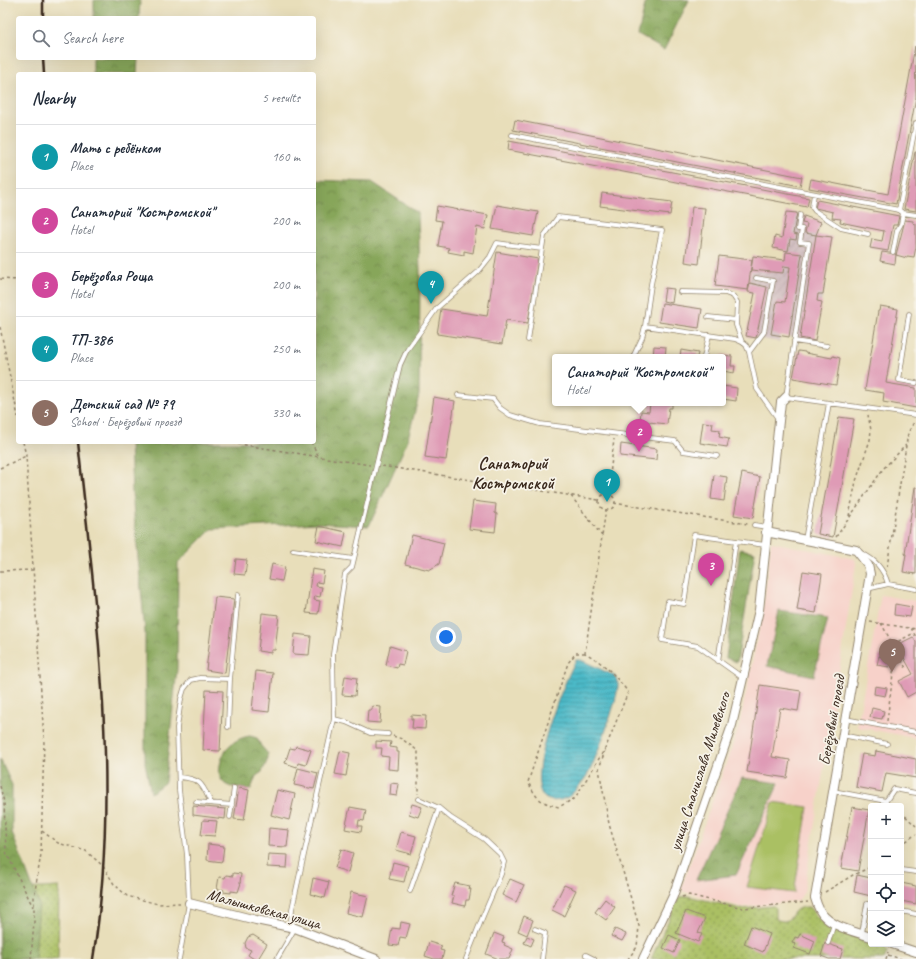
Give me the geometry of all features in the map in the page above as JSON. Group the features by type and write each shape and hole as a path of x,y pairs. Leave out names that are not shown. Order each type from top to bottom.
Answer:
{"street":[{"name":"улица Станислава Милевского","path":"643,959 673,896 732,724 758,610 781,402 786,397"},
{"path":"767,530 804,540 856,550"},
{"name":"Берёзовый проезд","path":"815,898 870,574 868,565 856,550"},
{"path":"815,898 817,906 824,917 834,923 868,935"},
{"name":"Малышковская улица","path":"189,903 295,928 376,959"},
{"path":"901,947 916,952"}],"lane":[{"path":"893,252 897,231 901,224 901,211 916,123"},
{"path":"512,135 916,215"},
{"path":"814,194 812,207 815,211 840,228 868,234"},
{"path":"800,215 798,229 802,229 800,242 809,243 786,397 916,415"},
{"path":"528,340 544,236 558,217 662,230 651,284 645,326 634,354"},
{"path":"277,959 295,928 292,921 292,909 334,719 333,654 345,574 352,567 400,365 407,350 437,308 478,272 490,256 497,243 542,249"},
{"path":"749,352 764,332 773,281 756,278"},
{"path":"680,292 726,293 733,296 737,302 736,325 742,342 749,352 757,389 779,421"},
{"path":"910,314 899,380 916,383"},
{"path":"708,317 736,320"},
{"path":"645,326 709,335 742,342"},
{"path":"705,354 709,335"},
{"path":"794,341 827,346"},
{"path":"458,395 493,399 500,408 510,415 540,424 676,440 683,451 717,456"},
{"path":"804,540 829,403"},
{"path":"754,525 767,530"},
{"path":"743,678 698,646 662,640 668,601 684,604 694,535 765,546"},
{"path":"718,661 736,541"},
{"path":"293,550 354,559"},
{"path":"856,550 870,557 882,570 886,576 888,584"},
{"path":"867,589 888,584 916,589"},
{"path":"228,727 230,679 238,595"},
{"path":"179,959 189,903 187,855 179,777 178,728 181,699 184,689 191,680 200,678 230,679"},
{"path":"334,719 370,733 388,734"},
{"path":"845,719 916,732"},
{"path":"842,735 887,744"},
{"path":"179,777 194,779 200,783 211,803"},
{"path":"230,817 234,788"},
{"path":"886,803 894,789 916,793"},
{"path":"833,791 886,800"},
{"path":"419,800 439,808 451,818 484,839 500,854 504,862 501,874 466,959"},
{"path":"196,802 232,805"},
{"path":"410,891 439,808"},
{"path":"904,870 916,872"},
{"path":"862,933 868,904"},
{"path":"904,912 916,914"},
{"path":"828,943 834,923"},
{"path":"535,929 545,933 542,959"},
{"path":"586,955 594,959"}],"path":[{"path":"0,279 16,280"},
{"path":"0,327 16,407"},
{"path":"849,518 856,481 870,440 871,430 866,408"},
{"path":"886,576 908,432 916,418"},
{"path":"608,494 615,433"},
{"path":"23,444 26,456 34,570 44,740 41,854 34,897 34,922 31,959"},
{"path":"238,444 599,500"},
{"path":"312,444 319,457"},
{"path":"827,544 835,539 883,469 906,445"},
{"path":"0,468 26,456"},
{"path":"608,494 614,498 614,503 611,508 606,509 600,506 599,500 603,495 608,494"},
{"path":"571,496 602,536"},
{"path":"614,503 754,525"},
{"path":"585,653 606,509"},
{"path":"0,571 34,570"},
{"path":"870,622 916,629"},
{"path":"881,623 907,670"},
{"path":"911,628 916,637"},
{"path":"893,644 914,633"},
{"path":"886,727 896,650"},
{"path":"606,747 575,798 559,807 546,804 536,797 528,782 568,663 576,653 585,653 596,659 612,672 628,692 606,747 599,769 609,824 639,926 637,947 628,959"},
{"path":"388,734 402,739 418,750 417,790 419,800"},
{"path":"0,786 4,802 6,852 34,908"},
{"path":"904,815 916,826"},
{"path":"42,831 58,843 86,851 103,866 114,884 127,896 158,904 189,903"},
{"path":"904,843 916,834"},
{"path":"673,896 680,898 689,895 743,908 807,903 853,875 868,868"},
{"path":"887,954 901,959"}],"shaded area":[{"path":"786,212 797,213 821,222 817,235 832,237 815,341 780,335 779,342 746,336 755,294 748,292 753,256 785,260 786,250 788,250 790,239 782,238"},
{"path":"771,542 855,559 856,564 804,892 798,901 742,907 682,891 682,886 739,727 763,610"},
{"path":"881,595 916,601 916,738 857,727"}],"green space":[{"path":"94,0 140,0 139,16 94,16"},
{"path":"646,0 689,0 664,50 638,35"},
{"path":"93,60 138,60 137,72 93,72"},
{"path":"316,180 372,182 418,213 420,271 419,395 407,442 369,526 318,523 212,529 178,563 177,669 165,782 151,793 145,763 145,632 132,493 130,444 316,444"},
{"path":"740,549 755,552 737,662 726,658"},
{"path":"779,611 828,618 814,676 767,666"},
{"path":"250,736 257,738 261,746 268,754 268,759 262,772 256,776 251,789 230,787 224,783 219,773 221,760 230,745 240,739"},
{"path":"0,759 12,785 12,833 39,904 35,959 0,959"},
{"path":"742,778 779,783 736,875 696,880"},
{"path":"773,802 808,807 794,893 747,887"},
{"path":"59,887 58,959 0,959 0,890"},
{"path":"688,896 742,909 773,906 776,908 776,919 781,921 785,921 790,918 799,908 809,907 820,920 830,927 868,941 868,947 884,947 887,952 884,959 651,959 679,897"}],"water":[{"path":"576,660 581,660 615,676 618,684 617,691 606,729 588,774 578,788 569,797 553,801 545,798 540,788 539,772 542,752 555,708"}],"building":[{"path":"915,46 916,97 896,204 809,188 811,179 888,194"},
{"path":"515,120 802,177 800,186 513,130"},
{"path":"509,141 809,198 807,207 508,150"},
{"path":"916,152 916,211 904,209"},
{"path":"602,193 672,202 670,215 600,206"},
{"path":"817,200 899,216 897,225 893,225 888,251 870,248 872,239 882,241 884,231 840,222 841,219 832,218 833,212 815,208"},
{"path":"497,205 538,212 533,236 492,229"},
{"path":"437,206 488,215 485,229 477,227 473,253 464,251 464,255 448,252 449,248 438,246 442,221 435,220"},
{"path":"692,207 705,208 699,264 685,262"},
{"path":"786,212 797,213 793,234 797,235 796,240 790,239 788,251 773,248 775,236 782,238"},
{"path":"804,216 821,222 816,235 805,233 807,224 802,223"},
{"path":"905,220 913,221 913,223 916,224 916,247 914,257 907,256 907,258 896,255"},
{"path":"816,235 832,237 823,294 818,294 817,301 822,302 815,341 800,338"},
{"path":"497,252 538,259 528,323 506,320 502,344 437,334 441,309 487,316"},
{"path":"786,252 802,254 789,337 771,334 777,301 785,302 790,267 784,266 783,273 751,270 753,256 785,260"},
{"path":"882,252 896,254 895,264 880,261"},
{"path":"719,256 752,260 748,290 715,286"},
{"path":"750,283 767,287 756,338 746,336 755,293 748,292"},
{"path":"665,288 674,289 672,303 663,301"},
{"path":"662,303 702,309 699,328 659,322"},
{"path":"880,306 898,309 886,383 916,388 916,408 883,402 884,393 865,390"},
{"path":"654,346 666,347 665,354 653,354"},
{"path":"681,350 698,353 698,354 680,354"},
{"path":"798,351 832,358 833,356 840,358 836,385 793,378"},
{"path":"726,355 732,356 731,366 735,366 734,373 726,372"},
{"path":"726,386 737,388 736,401 726,399"},
{"path":"434,397 455,401 446,460 425,457"},
{"path":"650,406 672,406 672,408 669,408 667,424 640,421 641,411 649,412"},
{"path":"839,417 854,419 833,537 818,534"},
{"path":"703,422 713,423 712,429 720,430 719,437 729,439 727,447 700,443"},
{"path":"621,444 657,449 656,460 620,456"},
{"path":"742,473 760,477 753,518 734,515"},
{"path":"714,475 727,477 724,501 711,499"},
{"path":"916,487 916,574 903,572"},
{"path":"473,501 496,504 495,513 497,514 495,532 469,529"},
{"path":"319,526 346,532 343,547 316,541"},
{"path":"412,535 444,543 439,564 429,570 405,564"},
{"path":"236,559 247,560 245,575 234,574"},
{"path":"272,564 285,567 282,581 269,579"},
{"path":"312,569 324,571 322,583 317,582 316,586 322,587 320,597 315,596 314,600 320,601 318,614 306,613"},
{"path":"803,571 822,574 816,613 797,610"},
{"path":"215,597 234,599 225,673 206,670"},
{"path":"895,604 912,607 910,617 894,615"},
{"path":"262,613 279,615 275,650 271,650 271,653 258,651"},
{"path":"295,634 311,636 309,655 293,654"},
{"path":"913,637 916,642 916,692 907,697 899,681 913,674 897,645"},
{"path":"390,646 406,651 403,665 398,664 397,668 386,665"},
{"path":"879,656 891,658 889,667 877,665"},
{"path":"256,671 273,673 269,712 252,710"},
{"path":"345,676 357,678 355,696 342,695"},
{"path":"760,685 801,691 798,711 780,708 772,757 790,760 787,778 747,772"},
{"path":"875,686 887,688 885,696 874,694"},
{"path":"206,690 223,691 220,751 203,750"},
{"path":"372,706 381,707 380,723 367,722 368,710 372,710"},
{"path":"872,708 884,711 882,719 870,717"},
{"path":"411,715 426,716 425,729 412,728 413,719 411,719"},
{"path":"376,741 391,742 390,747 397,748 397,752 399,752 398,770 388,769 389,757 381,756 382,748 376,748"},
{"path":"296,746 311,750 306,765 298,763 297,767 285,763 290,748 295,749"},
{"path":"340,751 350,753 346,776 335,774"},
{"path":"876,751 916,759 916,778 886,773 882,792 856,787 862,754 875,756"},
{"path":"298,768 318,773 314,789 294,785"},
{"path":"391,783 399,784 397,796 390,795"},
{"path":"239,788 249,790 244,820 234,819"},
{"path":"277,790 295,794 289,820 271,815"},
{"path":"412,804 422,807 418,817 409,814"},
{"path":"193,806 226,809 225,819 193,815"},
{"path":"350,807 366,810 364,821 359,820 358,826 362,826 361,832 345,829"},
{"path":"852,807 868,810 858,871 841,868"},
{"path":"203,820 217,821 215,836 201,835"},
{"path":"269,828 289,830 287,847 268,846"},
{"path":"401,832 416,836 411,854 396,850"},
{"path":"208,844 224,846 222,862 207,860"},
{"path":"341,849 353,853 348,872 335,868"},
{"path":"268,854 288,855 287,868 267,867"},
{"path":"393,862 408,866 404,882 389,879"},
{"path":"233,873 241,874 241,883 238,892 223,892 224,890 217,889 219,877 225,878 226,875 233,876"},
{"path":"857,875 868,877 868,895 854,892"},
{"path":"313,878 329,882 325,898 310,894"},
{"path":"510,879 524,885 516,902 502,895"},
{"path":"455,883 470,886 469,889 471,889 469,900 466,900 465,906 452,903 454,896 451,896"},
{"path":"904,884 916,886 916,904 904,902"},
{"path":"564,885 576,890 564,916 552,910"},
{"path":"351,892 368,896 363,917 346,913"},
{"path":"605,899 615,907 606,920 595,912"},
{"path":"686,911 705,918 698,933 702,934 698,942 676,933"},
{"path":"524,916 533,920 527,935 518,931"},
{"path":"401,922 410,924 406,938 400,937 398,946 389,945 392,928 400,929"},
{"path":"751,926 770,934 763,952 744,944"},
{"path":"615,929 626,934 622,941 611,936"},
{"path":"494,933 504,937 502,942 505,943 504,945 513,949 509,959 499,959 486,954"},
{"path":"800,934 815,941 810,954 794,948 796,944 792,943 795,937 798,938"},
{"path":"253,935 267,944 258,959 254,959 248,955 251,950 246,948 245,943 248,937"},
{"path":"669,935 680,940 674,953 663,948"},
{"path":"527,936 534,939 531,946 524,943"},
{"path":"429,942 442,946 440,950 444,951 442,959 434,959 425,956"},
{"path":"825,943 843,949 840,959 829,959 821,956"}],"railway":[{"path":"43,0 43,16"},
{"path":"43,60 44,72"},
{"path":"78,444 98,635 103,700 105,765 105,830 101,894 93,959"}],"place":[{"name":"ТП-386","path":"431,304"},
{"name":"Санаторий \"Костромской\"","path":"639,452"},
{"name":"Мать с ребёнком","path":"607,502"},
{"name":"Берёзовая Роща","path":"711,586"},
{"name":"Детский сад № 79","path":"892,672"}],"district":[{"name":"Санаторий Костромской","path":"513,473"}]}
